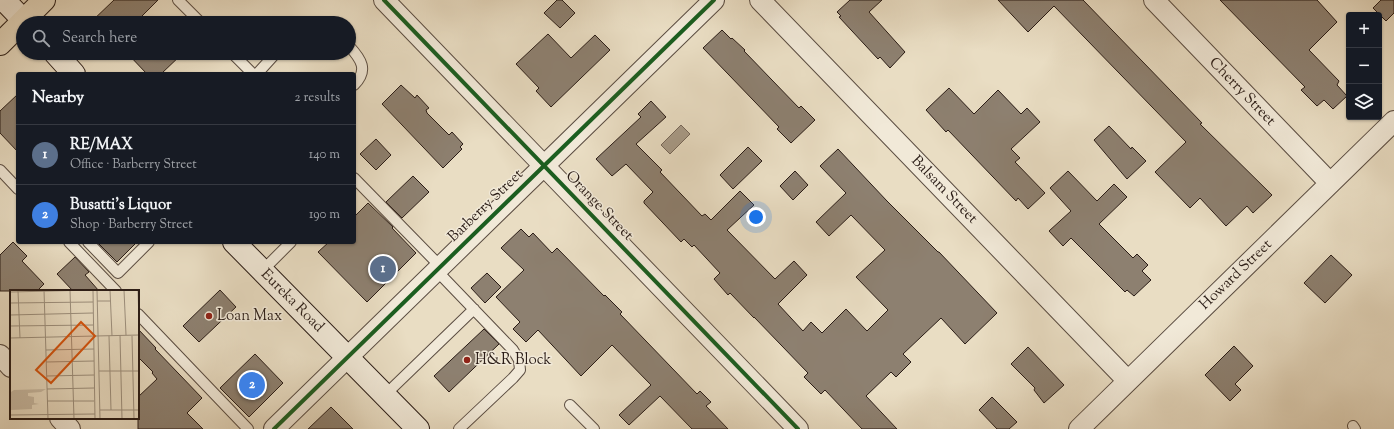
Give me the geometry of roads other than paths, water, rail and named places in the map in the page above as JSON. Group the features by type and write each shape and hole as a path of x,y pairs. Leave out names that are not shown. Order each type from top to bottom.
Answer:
{"main road":[{"path":"4,0 19,16"},
{"path":"30,16 44,0"},
{"path":"0,44 16,30"},
{"path":"61,60 72,72"},
{"name":"Eureka Road","path":"236,244 418,429"}],"street":[{"name":"Orange Street","path":"384,0 798,429"},
{"name":"Barberry Street","path":"274,429 714,0"},
{"name":"Balsam Street","path":"760,0 1128,381"},
{"name":"Cherry Street","path":"1154,0 1330,183"},
{"name":"Howard Street","path":"1079,429 1394,121"},
{"path":"0,355 10,366"},
{"path":"61,419 70,429"}],"lane":[{"path":"178,0 194,16"},
{"path":"356,54 363,68 360,78 356,83"},
{"path":"239,60 251,72"},
{"path":"259,72 270,60"},
{"path":"0,170 16,187"},
{"path":"356,180 513,350 519,360 520,370 459,429"},
{"path":"71,244 115,290"},
{"path":"90,244 118,273 147,244"},
{"path":"262,271 289,244"},
{"path":"385,395 474,309"},
{"path":"139,315 248,429"},
{"path":"570,405 594,429"}],"place":[{"name":"RE/MAX","path":"383,269"},
{"name":"Loan Max","path":"209,316"},
{"name":"H&R Block","path":"467,360"},
{"name":"Busatti's Liquor","path":"252,385"}]}
